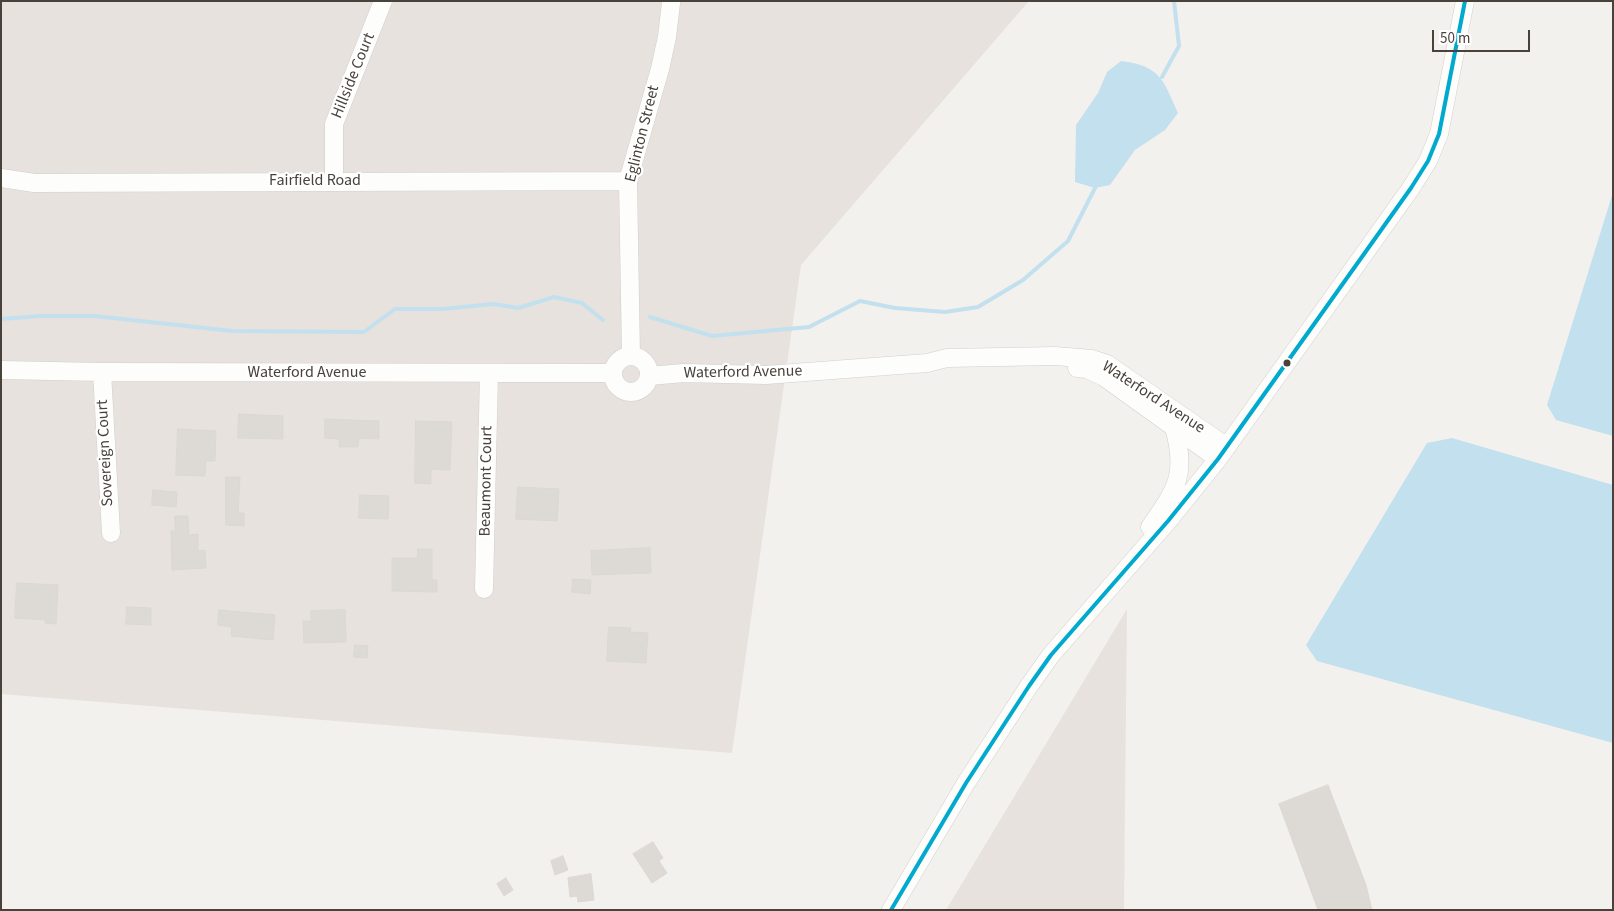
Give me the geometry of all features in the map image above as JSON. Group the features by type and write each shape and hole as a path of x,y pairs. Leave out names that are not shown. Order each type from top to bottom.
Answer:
{"street":[{"name":"Hillside Court","path":"334,181 334,124 383,1"},
{"path":"891,910 966,783 1029,686 1052,655 1168,522 1222,453 1350,271 1389,222 1428,161 1441,125 1465,1"},
{"name":"Eglinton Street","path":"631,356 628,181 660,69 667,37 671,3"},
{"name":"Fairfield Road","path":"1,178 34,183 628,181"},
{"path":"631,356 644,362 649,376 642,388 629,393 617,386 612,373 618,361 631,356"},
{"name":"Waterford Avenue","path":"649,376 684,373 766,375 927,363 947,358 1055,356 1092,359 1107,364 1222,453"},
{"name":"Waterford Avenue","path":"927,363 948,369 1087,369 1104,377 1174,427 1222,453"},
{"name":"Waterford Avenue","path":"1,370 489,374 612,373"},
{"name":"Sovereign Court","path":"102,372 111,533"},
{"name":"Beaumont Court","path":"484,589 489,374"},
{"path":"1029,686 1037,661 1139,542 1168,500 1176,485 1181,459 1174,427"}],"shaded area":[{"path":"1,1 1029,1 801,265 732,753 1,694"},
{"path":"1127,609 1124,910 946,910"}],"water":[{"path":"1121,61 1145,67 1159,76 1178,113 1165,130 1135,150 1110,185 1095,188 1075,182 1076,125 1098,93 1107,72"},
{"path":"1613,192 1613,436 1556,420 1547,405"},
{"path":"1452,438 1613,485 1613,743 1317,661 1306,645 1427,443"}],"building":[{"path":"239,414 283,416 283,439 238,438"},
{"path":"325,419 379,421 379,439 359,438 358,447 339,447 339,439 325,438"},
{"path":"416,421 452,422 450,470 431,469 431,484 415,483"},
{"path":"178,429 216,431 215,461 206,461 205,476 176,475"},
{"path":"226,477 240,477 238,513 244,513 244,526 226,525"},
{"path":"518,487 559,489 557,521 516,519"},
{"path":"153,490 177,492 176,507 152,505"},
{"path":"360,495 389,496 388,519 359,518"},
{"path":"175,516 188,516 189,535 198,534 198,551 205,550 206,568 172,570 171,531 175,531"},
{"path":"650,548 651,573 592,575 591,551"},
{"path":"418,549 432,549 432,580 437,580 437,592 392,591 392,558 417,558"},
{"path":"573,579 591,580 590,594 572,592"},
{"path":"17,583 58,585 56,624 45,623 45,620 15,618"},
{"path":"127,607 151,608 151,625 126,624"},
{"path":"219,610 275,615 273,640 231,636 232,627 218,625"},
{"path":"345,610 346,642 304,643 303,621 311,621 311,611"},
{"path":"609,627 631,628 630,632 648,633 646,663 607,661"},
{"path":"355,645 368,646 367,658 354,657"},
{"path":"1328,785 1366,885 1372,910 1318,910 1279,804"},
{"path":"653,842 663,858 659,861 667,873 652,883 633,854"},
{"path":"563,856 568,870 555,875 551,861"},
{"path":"591,874 594,900 578,902 577,896 570,897 568,878"},
{"path":"506,878 513,890 504,896 497,884"}],"waterway":[{"path":"1162,77 1179,46 1174,1"},
{"path":"650,317 712,336 809,327 860,301 895,308 945,312 978,307 1023,280 1068,241 1095,188"},
{"path":"1,319 40,316 95,316 232,331 364,332 395,309 443,309 493,304 518,308 554,297 582,303 603,320"}],"transit line":[{"path":"891,910 966,783 1051,655 1168,521 1218,459 1411,188 1428,161 1439,134 1465,1"}]}
